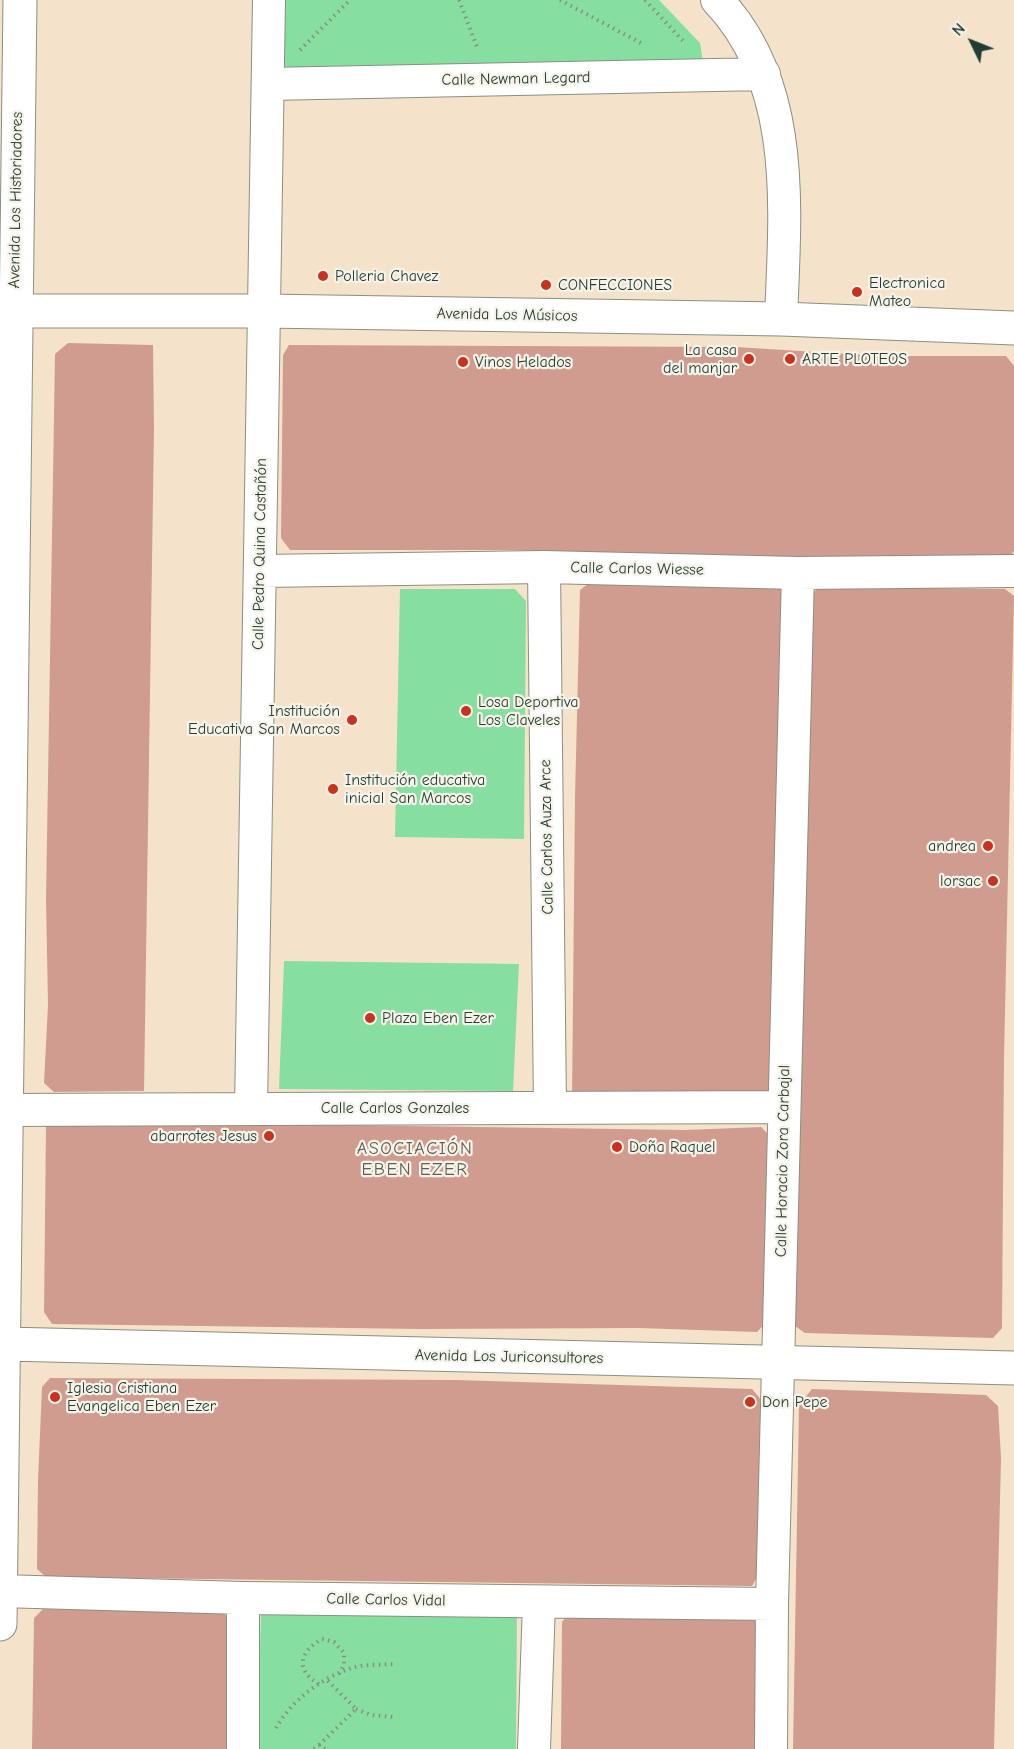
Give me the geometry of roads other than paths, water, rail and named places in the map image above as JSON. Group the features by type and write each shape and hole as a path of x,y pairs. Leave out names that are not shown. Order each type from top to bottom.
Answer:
{"street":[{"name":"Avenida Los Historiadores","path":"0,1624 5,1344 7,311 20,0"},
{"name":"Calle Pedro Quina Castañón","path":"251,1109 269,0"},
{"path":"717,0 744,32 764,74 775,114 785,200 781,319"},
{"name":"Calle Newman Legard","path":"268,84 764,74"},
{"name":"Avenida Los Músicos","path":"7,311 264,311 781,319 1014,328"},
{"name":"Calle Carlos Wiesse","path":"260,571 543,567 798,573 1014,571"},
{"name":"Calle Carlos Auza Arce","path":"543,567 550,1108"},
{"name":"Calle Horacio Zora Carbajal","path":"771,1749 772,1604 798,573"},
{"name":"Calle Carlos Gonzales","path":"6,1110 784,1107"},
{"name":"Avenida Los Juriconsultores","path":"5,1344 1014,1368"},
{"name":"Calle Carlos Vidal","path":"0,1591 243,1598 772,1604"},
{"path":"243,1598 243,1749"},
{"path":"534,1749 539,1602"}],"place":[{"name":"Polleria Chavez","path":"323,276"},
{"name":"CONFECCIONES","path":"546,285"},
{"name":"Electronica Mateo","path":"857,292"},
{"name":"La casa del manjar","path":"749,359"},
{"name":"ARTE PLOTEOS","path":"790,359"},
{"name":"Vinos Helados","path":"463,362"},
{"name":"Losa Deportiva Los Claveles","path":"466,711"},
{"name":"Institución Educativa San Marcos","path":"352,720"},
{"name":"Institución educativa inicial San Marcos","path":"333,789"},
{"name":"andrea","path":"988,846"},
{"name":"lorsac","path":"993,881"},
{"name":"Plaza Eben Ezer","path":"370,1018"},
{"name":"abarrotes Jesus","path":"269,1136"},
{"name":"Doña Raquel","path":"617,1147"},
{"name":"Iglesia Cristiana Evangelica Eben Ezer","path":"55,1397"},
{"name":"Don Pepe","path":"750,1402"}],"district":[{"name":"ASOCIACIÓN EBEN EZER","path":"415,1159"}]}
